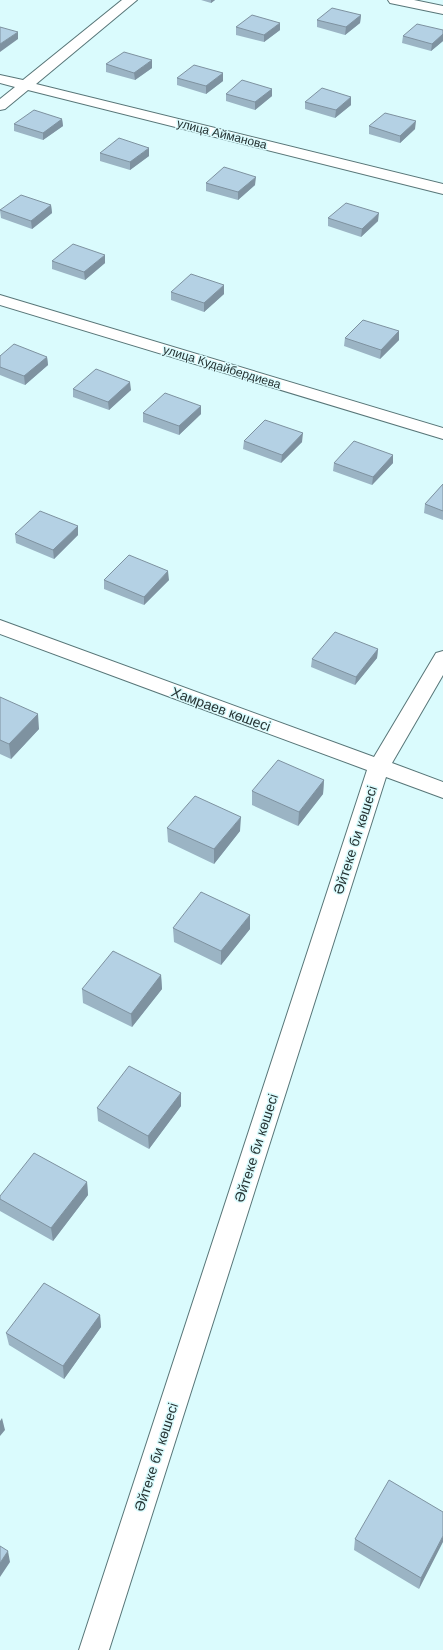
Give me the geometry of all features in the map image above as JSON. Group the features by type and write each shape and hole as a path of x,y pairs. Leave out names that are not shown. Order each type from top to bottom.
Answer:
{"street":[{"path":"0,106 130,0"},
{"path":"395,0 443,10"},
{"name":"улица Айманова","path":"0,79 443,189"},
{"name":"улица Кудайбердиева","path":"0,300 443,434"},
{"name":"Хамраев көшесі","path":"0,627 443,790"},
{"name":"Әйтеке би көшесі","path":"94,1650 379,767 443,658"}],"building":[{"path":"332,8 361,15 346,27 317,20"},
{"path":"252,15 280,23 264,35 236,27"},
{"path":"417,24 443,30 443,34 432,44 403,36"},
{"path":"0,27 18,32 0,44"},
{"path":"124,52 152,60 134,73 106,64"},
{"path":"194,65 223,73 206,86 177,78"},
{"path":"242,80 272,89 255,102 226,94"},
{"path":"322,88 351,97 336,110 305,102"},
{"path":"34,110 62,119 43,133 14,124"},
{"path":"385,113 416,121 400,136 369,126"},
{"path":"119,138 149,148 130,162 100,153"},
{"path":"224,167 256,177 238,192 206,183"},
{"path":"21,195 51,205 31,221 0,210"},
{"path":"346,203 379,213 362,229 328,218"},
{"path":"73,244 105,255 84,272 52,261"},
{"path":"191,274 224,285 204,303 171,292"},
{"path":"363,320 399,331 381,350 345,338"},
{"path":"14,344 47,357 24,376 0,367 0,356"},
{"path":"96,369 130,382 108,402 73,389"},
{"path":"165,393 201,406 179,426 143,413"},
{"path":"265,420 303,433 282,455 244,441"},
{"path":"354,441 393,455 373,477 334,463"},
{"path":"443,484 443,511 425,504"},
{"path":"40,511 78,526 53,550 15,534"},
{"path":"129,555 168,571 144,597 104,580"},
{"path":"335,632 378,649 356,677 312,659"},
{"path":"0,697 38,714 9,744 0,740"},
{"path":"278,760 324,780 299,812 252,791"},
{"path":"195,796 241,817 214,849 167,828"},
{"path":"201,892 250,915 221,951 173,928"},
{"path":"113,951 161,975 131,1014 82,989"},
{"path":"129,1066 181,1093 148,1136 97,1108"},
{"path":"34,1153 87,1182 51,1228 0,1199 0,1196"},
{"path":"44,1283 100,1315 63,1366 6,1333"},
{"path":"389,1480 443,1512 443,1536 421,1578 355,1539"},
{"path":"0,1546 8,1551 0,1563"}]}
